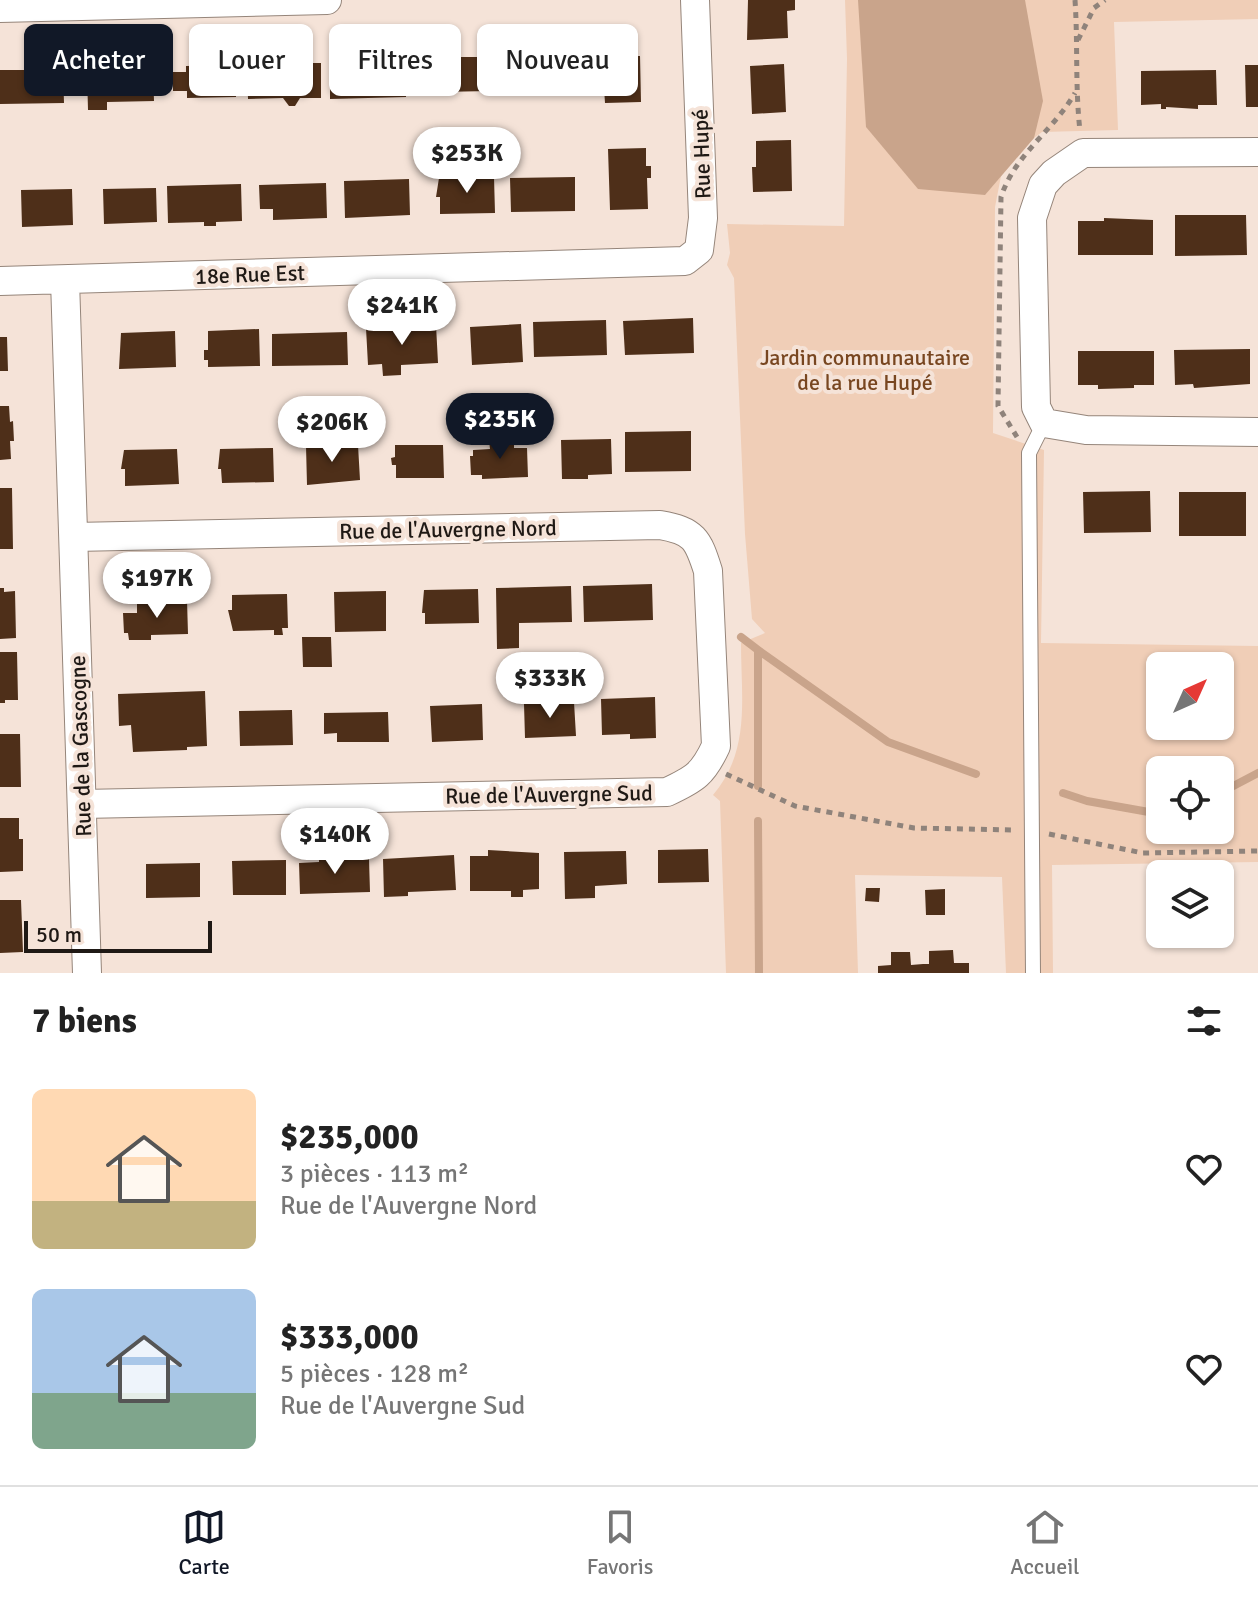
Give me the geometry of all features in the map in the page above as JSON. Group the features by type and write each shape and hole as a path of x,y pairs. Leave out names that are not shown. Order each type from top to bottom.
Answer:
{"street":[{"path":"0,8 327,0"},
{"name":"Rue Hupé","path":"692,258 699,250 703,218 695,0"},
{"path":"1258,152 1083,153 1054,173 1043,185 1032,218 1036,407 1044,423 1086,430 1258,432"},
{"name":"18e Rue Est","path":"0,281 685,261 692,258"},
{"name":"Rue de la Gascogne","path":"65,280 87,973"},
{"name":"Rue de l'Auvergne Nord","path":"74,537 660,525 684,529 700,545 708,571 716,746 707,765"},
{"name":"Rue de l'Auvergne Sud","path":"82,804 667,792 696,778 707,765"}],"lane":[{"path":"1033,973 1029,453 1044,423"}],"path":[{"path":"1075,0 1078,41 1075,93 1083,153"},
{"path":"1078,41 1094,8 1105,0"},
{"path":"707,765 795,806 914,828 1031,831 1143,853 1258,851"}],"green space":[{"name":"Jardin communautaire de la rue Hupé","path":"845,0 1258,0 1258,19 1114,22 1118,130 1042,132 1001,176 995,207 993,433 1044,450 1041,643 1258,646 1258,862 1146,860 1146,864 1052,865 1053,973 1006,973 1002,877 855,875 858,973 726,973 720,801 713,795 725,778 739,742 741,643 765,633 752,619 745,534 734,278 727,265 730,253 727,224 844,226"}],"shaded area":[{"path":"858,0 1025,0 1043,101 1034,138 985,195 918,189 866,127"}],"building":[{"path":"748,0 795,0 795,10 787,11 788,38 747,40"},
{"path":"638,56 641,102 605,103 605,96 638,96"},
{"path":"461,57 477,57 477,91 461,92"},
{"path":"313,63 321,63 321,98 300,98 295,106 289,106 283,98 248,99 248,96 313,96"},
{"path":"784,64 786,112 752,114 750,66"},
{"path":"1245,65 1258,65 1258,107 1246,107"},
{"path":"186,66 189,66 189,96 236,97 187,98 187,91 173,91 173,72 186,72"},
{"path":"0,70 24,70 24,96 64,96 64,103 0,104"},
{"path":"1216,70 1217,105 1198,105 1198,109 1161,109 1161,104 1141,105 1141,71"},
{"path":"88,96 154,96 154,101 107,102 107,110 88,110"},
{"path":"330,96 406,96 406,97 330,99"},
{"path":"791,140 792,191 753,192 752,167 756,167 756,141"},
{"path":"646,148 646,166 651,166 651,178 647,178 648,209 610,210 608,149"},
{"path":"494,177 495,213 440,214 440,197 436,197 439,178"},
{"path":"575,177 575,211 511,212 510,178"},
{"path":"409,179 410,215 345,218 344,181"},
{"path":"326,183 327,218 273,220 273,209 260,209 259,185"},
{"path":"241,184 242,221 216,222 216,226 204,226 204,222 168,223 167,186"},
{"path":"156,188 157,222 104,224 103,189"},
{"path":"72,189 73,225 22,227 21,190"},
{"path":"1175,215 1246,215 1247,255 1175,256"},
{"path":"1104,218 1153,220 1153,255 1078,255 1078,221 1104,221"},
{"path":"693,318 694,353 625,355 623,321"},
{"path":"606,320 607,355 534,357 533,322"},
{"path":"521,324 523,362 472,365 470,327"},
{"path":"436,325 438,363 401,365 401,375 383,376 382,364 368,365 366,328"},
{"path":"259,329 260,366 208,367 204,350 208,350 208,331"},
{"path":"175,331 176,367 119,369 121,333"},
{"path":"347,332 348,365 272,366 272,334"},
{"path":"0,337 7,337 8,371 0,371"},
{"path":"1250,349 1250,384 1194,388 1193,384 1175,385 1174,350"},
{"path":"1078,351 1154,351 1154,385 1098,389 1098,385 1078,385"},
{"path":"0,406 9,406 10,422 13,421 11,459 0,460"},
{"path":"691,431 691,471 625,472 625,432"},
{"path":"514,439 514,448 527,448 528,477 482,479 482,475 471,475 470,456 473,456 473,450 490,449 489,440"},
{"path":"611,439 612,474 588,475 588,479 562,479 561,440"},
{"path":"358,445 360,480 307,485 306,446"},
{"path":"395,445 443,445 444,478 396,478 396,465 392,465 391,458 395,457"},
{"path":"273,448 274,482 222,483 221,469 218,469 220,449"},
{"path":"177,449 179,484 125,486 125,469 121,469 124,450"},
{"path":"0,488 12,488 13,549 0,549"},
{"path":"1150,491 1151,532 1084,533 1083,492"},
{"path":"1179,492 1246,492 1246,536 1179,536"},
{"path":"652,584 653,620 584,622 583,586"},
{"path":"571,586 572,622 519,623 519,648 497,649 496,588"},
{"path":"0,588 4,588 4,592 15,591 16,638 0,639"},
{"path":"478,589 479,623 425,624 425,613 422,613 424,590"},
{"path":"386,591 386,631 335,632 334,592"},
{"path":"287,594 288,628 282,628 283,635 274,635 274,630 233,631 228,610 232,610 232,595"},
{"path":"187,600 188,634 151,635 151,640 129,640 128,633 124,633 123,613 137,613 137,602"},
{"path":"302,637 331,637 332,667 303,667"},
{"path":"0,652 17,652 18,700 0,703"},
{"path":"205,691 207,746 133,752 131,725 119,726 118,694"},
{"path":"655,697 656,738 630,739 630,734 602,735 601,699"},
{"path":"574,702 576,736 525,738 524,704"},
{"path":"482,704 483,740 432,742 430,706"},
{"path":"292,710 293,745 240,746 239,711"},
{"path":"388,712 389,742 337,742 337,733 324,734 324,713"},
{"path":"0,734 20,734 21,787 0,787"},
{"path":"0,818 19,818 19,839 23,839 23,871 0,872"},
{"path":"708,849 709,882 658,883 658,850"},
{"path":"488,850 539,853 539,889 523,890 523,897 511,897 511,891 470,891 470,856 488,856"},
{"path":"626,851 627,884 595,886 595,898 565,899 564,852"},
{"path":"454,855 456,890 408,892 408,896 384,897 383,859"},
{"path":"319,858 369,859 370,892 300,894 299,863 319,862"},
{"path":"286,860 286,895 233,895 232,861"},
{"path":"200,863 200,897 146,898 146,864"},
{"path":"866,888 880,888 879,902 865,901"},
{"path":"945,889 945,915 926,915 925,890"},
{"path":"0,900 21,900 23,952 0,953"},
{"path":"953,950 954,963 969,963 969,973 878,973 878,966 891,965 891,952 910,952 911,965 929,964 929,951"}],"waterway":[{"path":"741,637 758,650 758,786"},
{"path":"758,650 888,742 976,774"},
{"path":"1234,786 1258,773"},
{"path":"1063,793 1087,801 1146,812"},
{"path":"758,821 759,973"}]}
